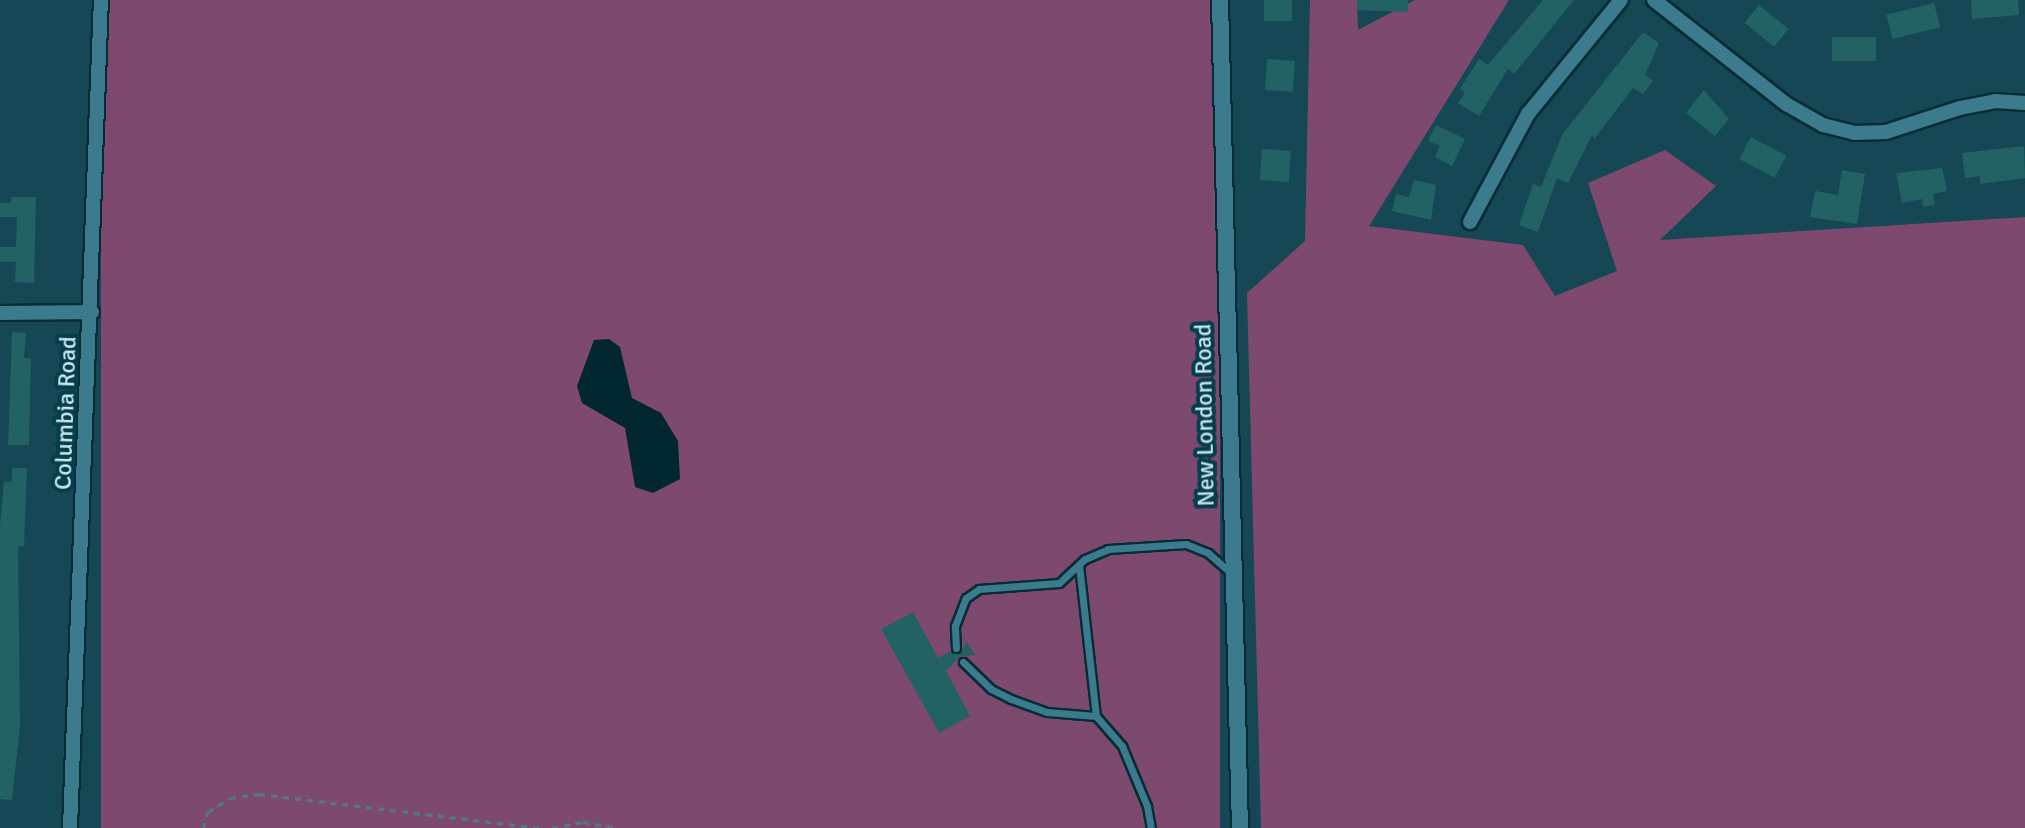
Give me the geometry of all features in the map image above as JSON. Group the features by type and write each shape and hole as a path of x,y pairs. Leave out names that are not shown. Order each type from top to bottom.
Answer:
{"street":[{"name":"Columbia Road","path":"70,828 92,312 101,0"},
{"name":"New London Road","path":"1220,0 1240,828"},
{"path":"1470,222 1528,114 1621,0"},
{"path":"1654,0 1786,104 1823,125 1854,133 1886,132 1960,108 1995,101 2025,103"},
{"path":"0,313 92,312"}],"lane":[{"path":"956,648 955,626 966,598 979,589 1059,583 1079,565 1108,549 1186,544 1208,553 1232,574"},
{"path":"1079,565 1096,716 1122,746 1147,806 1151,828"},
{"path":"963,662 991,689 1011,699 1047,712 1096,716"}],"path":[{"path":"203,828 208,812 230,798 259,794 540,828"},
{"path":"552,828 583,822 618,828"}],"shaded area":[{"path":"101,0 1220,0 1220,828 101,828"},
{"path":"1310,0 1357,0 1358,30 1415,0 1509,0 1369,226 1523,245 1555,296 1617,271 1588,183 1665,150 1716,186 1660,240 2025,217 2025,828 1261,828 1247,293 1305,241"}],"water":[{"path":"609,339 620,347 632,398 661,413 678,441 680,479 653,493 635,487 625,428 582,403 577,386 594,340"}],"building":[{"path":"1264,0 1292,0 1292,21 1264,21"},
{"path":"1357,0 1408,0 1408,12 1357,10"},
{"path":"1543,0 1574,0 1514,74 1508,69 1479,116 1458,103 1465,93 1460,89 1479,59 1488,65"},
{"path":"1971,0 2018,0 2019,15 1972,19"},
{"path":"1934,3 1940,27 1893,39 1886,15"},
{"path":"1759,5 1789,29 1774,47 1745,23"},
{"path":"1643,32 1659,43 1645,75 1653,81 1643,94 1633,88 1595,138 1592,135 1568,183 1557,178 1538,232 1519,225 1533,184 1541,187 1562,135"},
{"path":"1832,37 1876,37 1876,61 1832,61"},
{"path":"1267,59 1295,61 1293,92 1265,90"},
{"path":"1704,90 1729,119 1715,136 1686,113"},
{"path":"1436,125 1465,139 1452,166 1435,157 1440,146 1428,141"},
{"path":"1751,137 1786,156 1775,178 1739,159"},
{"path":"2024,146 2025,178 1980,184 1980,176 1965,178 1962,153"},
{"path":"1262,149 1291,151 1289,182 1260,180"},
{"path":"1942,168 1947,191 1933,194 1935,205 1923,207 1922,199 1902,203 1896,173"},
{"path":"1842,170 1865,174 1857,224 1810,217 1815,191 1838,195"},
{"path":"1414,180 1436,185 1431,220 1392,211 1396,194 1409,197"},
{"path":"11,197 36,197 34,283 15,282 16,262 0,262 0,247 16,247 17,217 0,217 0,203 11,203"},
{"path":"12,332 26,333 24,358 31,358 29,445 8,445"},
{"path":"12,468 27,468 24,546 18,546 20,726 12,800 0,799 0,526 4,482 12,482"},
{"path":"913,612 938,658 951,651 959,654 967,642 975,655 960,656 946,671 970,716 939,733 881,629"}]}
